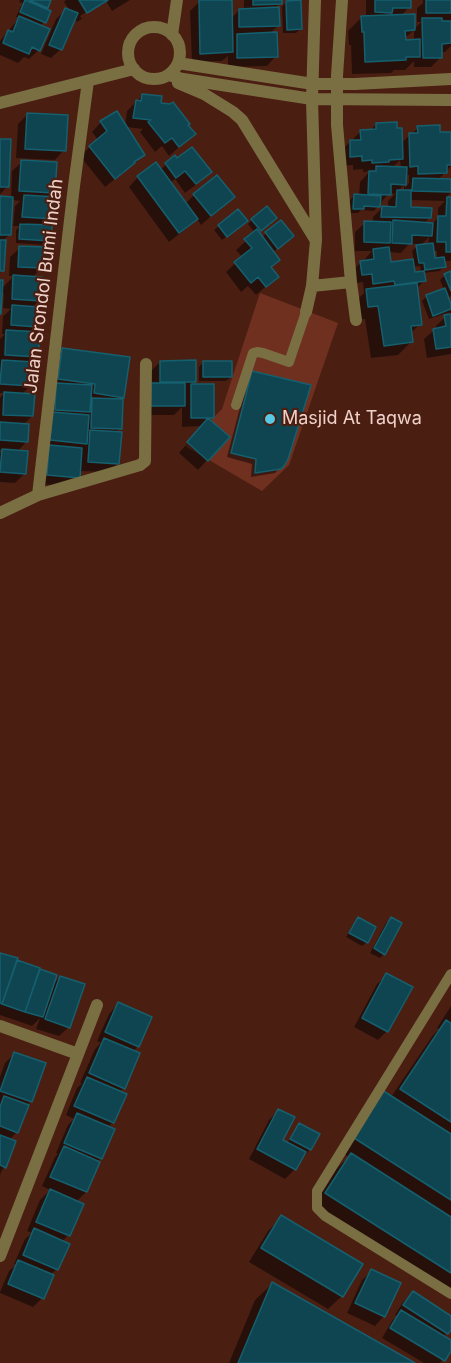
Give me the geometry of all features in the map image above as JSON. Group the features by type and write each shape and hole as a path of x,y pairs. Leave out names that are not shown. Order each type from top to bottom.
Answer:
{"street":[{"path":"172,35 177,0"},
{"path":"306,312 315,286 315,99 317,84 315,0"},
{"path":"342,0 335,99 349,282 356,320"},
{"path":"166,76 178,63 180,51 178,42 165,30 148,28 134,38 128,54 134,69 147,78 155,79 166,76 315,99 451,100"},
{"path":"178,63 317,84 451,79"},
{"path":"0,103 134,69"},
{"path":"166,76 204,94 242,120 316,240"},
{"name":"Jalan Srondol Bumi Indah","path":"38,495 88,81"},
{"path":"315,286 349,282"},
{"path":"0,513 38,495 140,465 145,461 146,364"},
{"path":"0,1256 5,1228 97,1005"},
{"path":"0,1026 78,1054"}],"lane":[{"path":"236,405 253,353 263,353 289,362 306,312"},
{"path":"451,975 317,1191 317,1208 326,1216 451,1294"}],"shaded area":[{"path":"260,293 338,323 289,465 262,491 185,446 222,409"}],"building":[{"path":"25,0 51,11 46,23 20,12"},
{"path":"29,0 51,0 48,8"},
{"path":"79,0 108,0 87,13"},
{"path":"199,0 232,0 233,52 200,54"},
{"path":"253,0 282,0 282,4 253,5"},
{"path":"301,0 302,29 287,30 286,1"},
{"path":"375,0 411,0 411,8 393,8 392,13 375,12"},
{"path":"426,0 451,0 451,13 426,13"},
{"path":"279,7 280,26 239,27 239,9"},
{"path":"65,8 78,13 62,50 49,45"},
{"path":"415,14 415,30 405,31 406,40 420,39 420,57 365,62 361,16"},
{"path":"19,16 50,29 40,51 32,47 29,54 3,43 8,30 13,32"},
{"path":"422,18 442,18 442,21 451,21 451,43 442,44 442,58 423,58"},
{"path":"277,32 278,57 237,58 237,34"},
{"path":"142,94 162,96 161,103 173,102 196,134 179,147 172,138 165,143 148,122 151,120 133,118 136,100 141,101"},
{"path":"117,111 145,155 115,179 89,146 107,131 100,121"},
{"path":"27,113 68,115 66,151 25,149"},
{"path":"397,122 397,128 402,128 403,159 372,163 372,160 362,161 362,156 350,157 350,140 361,140 360,130 376,129 376,123"},
{"path":"440,125 440,132 451,132 451,165 447,165 447,173 418,174 418,166 410,167 409,133 418,133 417,126"},
{"path":"0,139 11,139 9,187 0,187"},
{"path":"192,147 212,172 196,184 185,171 176,178 165,163 175,155 177,158"},
{"path":"21,160 57,162 55,193 19,191"},
{"path":"156,162 198,219 179,233 137,176"},
{"path":"376,166 407,167 406,185 391,184 391,195 368,194 369,171 376,171"},
{"path":"217,175 235,197 211,216 193,194"},
{"path":"413,178 451,179 451,192 412,191"},
{"path":"397,190 411,190 411,207 432,208 431,218 381,217 382,206 396,207"},
{"path":"354,194 381,196 380,207 364,206 364,209 353,209"},
{"path":"24,195 57,197 56,219 22,217"},
{"path":"0,196 13,197 11,235 0,235"},
{"path":"447,197 451,197 451,252 446,252 446,242 437,242 438,216 446,216"},
{"path":"267,206 277,218 261,231 251,219"},
{"path":"238,209 248,221 227,237 218,225"},
{"path":"281,220 294,236 278,249 265,232"},
{"path":"393,220 433,223 432,236 412,235 412,244 392,243"},
{"path":"364,221 391,222 390,243 364,242"},
{"path":"20,224 52,225 51,241 19,239"},
{"path":"257,229 280,260 271,267 279,277 266,287 258,277 251,283 234,262 252,248 244,239"},
{"path":"0,240 6,240 4,271 0,271"},
{"path":"433,243 435,258 444,257 446,267 425,270 424,263 419,263 416,245"},
{"path":"19,246 45,247 44,268 18,267"},
{"path":"389,247 391,262 413,259 415,272 424,271 426,281 395,285 394,281 373,284 372,274 362,275 360,261 374,259 373,249"},
{"path":"451,271 451,291 444,274"},
{"path":"13,275 42,277 41,301 12,299"},
{"path":"0,280 3,280 1,314 0,314"},
{"path":"417,283 422,325 411,326 413,342 384,346 378,306 368,307 366,289"},
{"path":"445,288 451,309 433,316 426,295"},
{"path":"12,305 39,307 38,327 11,325"},
{"path":"451,314 451,347 436,349 433,329 446,326 444,315"},
{"path":"6,330 40,332 38,357 5,355"},
{"path":"62,348 130,357 124,398 94,393 95,384 58,379"},
{"path":"2,360 34,362 33,386 0,384"},
{"path":"196,360 196,382 160,382 160,361"},
{"path":"203,361 232,361 232,377 203,377"},
{"name":"Masjid At Taqwa","path":"252,371 311,385 288,459 281,469 255,473 256,459 231,453"},
{"path":"56,383 92,385 90,412 55,410"},
{"path":"150,383 185,383 185,406 149,406"},
{"path":"191,384 214,384 214,418 191,418"},
{"path":"4,392 35,394 33,416 3,415"},
{"path":"92,398 123,399 122,429 91,428"},
{"path":"52,412 89,415 87,444 50,440"},
{"path":"208,418 230,437 208,461 187,442"},
{"path":"0,422 29,424 28,442 0,440"},
{"path":"90,430 122,432 119,464 88,462"},
{"path":"49,445 82,448 80,478 47,475"},
{"path":"2,449 28,451 26,474 0,472"},
{"path":"358,917 376,927 368,943 349,933"},
{"path":"391,917 402,923 385,955 374,948"},
{"path":"0,953 18,958 2,1004 0,1003"},
{"path":"17,960 40,968 25,1012 2,1004"},
{"path":"40,969 57,975 43,1017 25,1012"},
{"path":"386,973 413,987 388,1032 362,1018"},
{"path":"60,976 85,984 70,1028 45,1019"},
{"path":"118,1002 152,1017 139,1047 105,1032"},
{"path":"446,1020 451,1023 451,1122 400,1089"},
{"path":"104,1038 140,1053 125,1089 89,1073"},
{"path":"14,1052 46,1063 32,1102 0,1091"},
{"path":"87,1077 127,1094 114,1123 74,1106"},
{"path":"382,1090 451,1134 451,1200 351,1136"},
{"path":"4,1096 29,1105 18,1133 0,1126 0,1107"},
{"path":"278,1109 295,1117 283,1140 306,1152 296,1170 257,1149"},
{"path":"77,1113 115,1129 102,1159 64,1143"},
{"path":"299,1123 320,1134 311,1150 290,1139"},
{"path":"0,1135 16,1141 6,1168 0,1165"},
{"path":"64,1146 100,1162 87,1192 50,1177"},
{"path":"351,1153 451,1217 451,1273 325,1193"},
{"path":"50,1189 84,1204 70,1236 36,1222"},
{"path":"281,1215 363,1264 343,1297 261,1248"},
{"path":"34,1228 70,1244 58,1270 23,1255"},
{"path":"18,1260 54,1275 44,1299 8,1284"},
{"path":"371,1269 401,1283 385,1317 355,1303"},
{"path":"272,1282 415,1363 238,1363"},
{"path":"413,1291 451,1316 451,1330 448,1334 403,1305"},
{"path":"401,1310 451,1340 451,1351 445,1361 390,1328"}],"place":[{"name":"Masjid At Taqwa","path":"270,419"}]}
